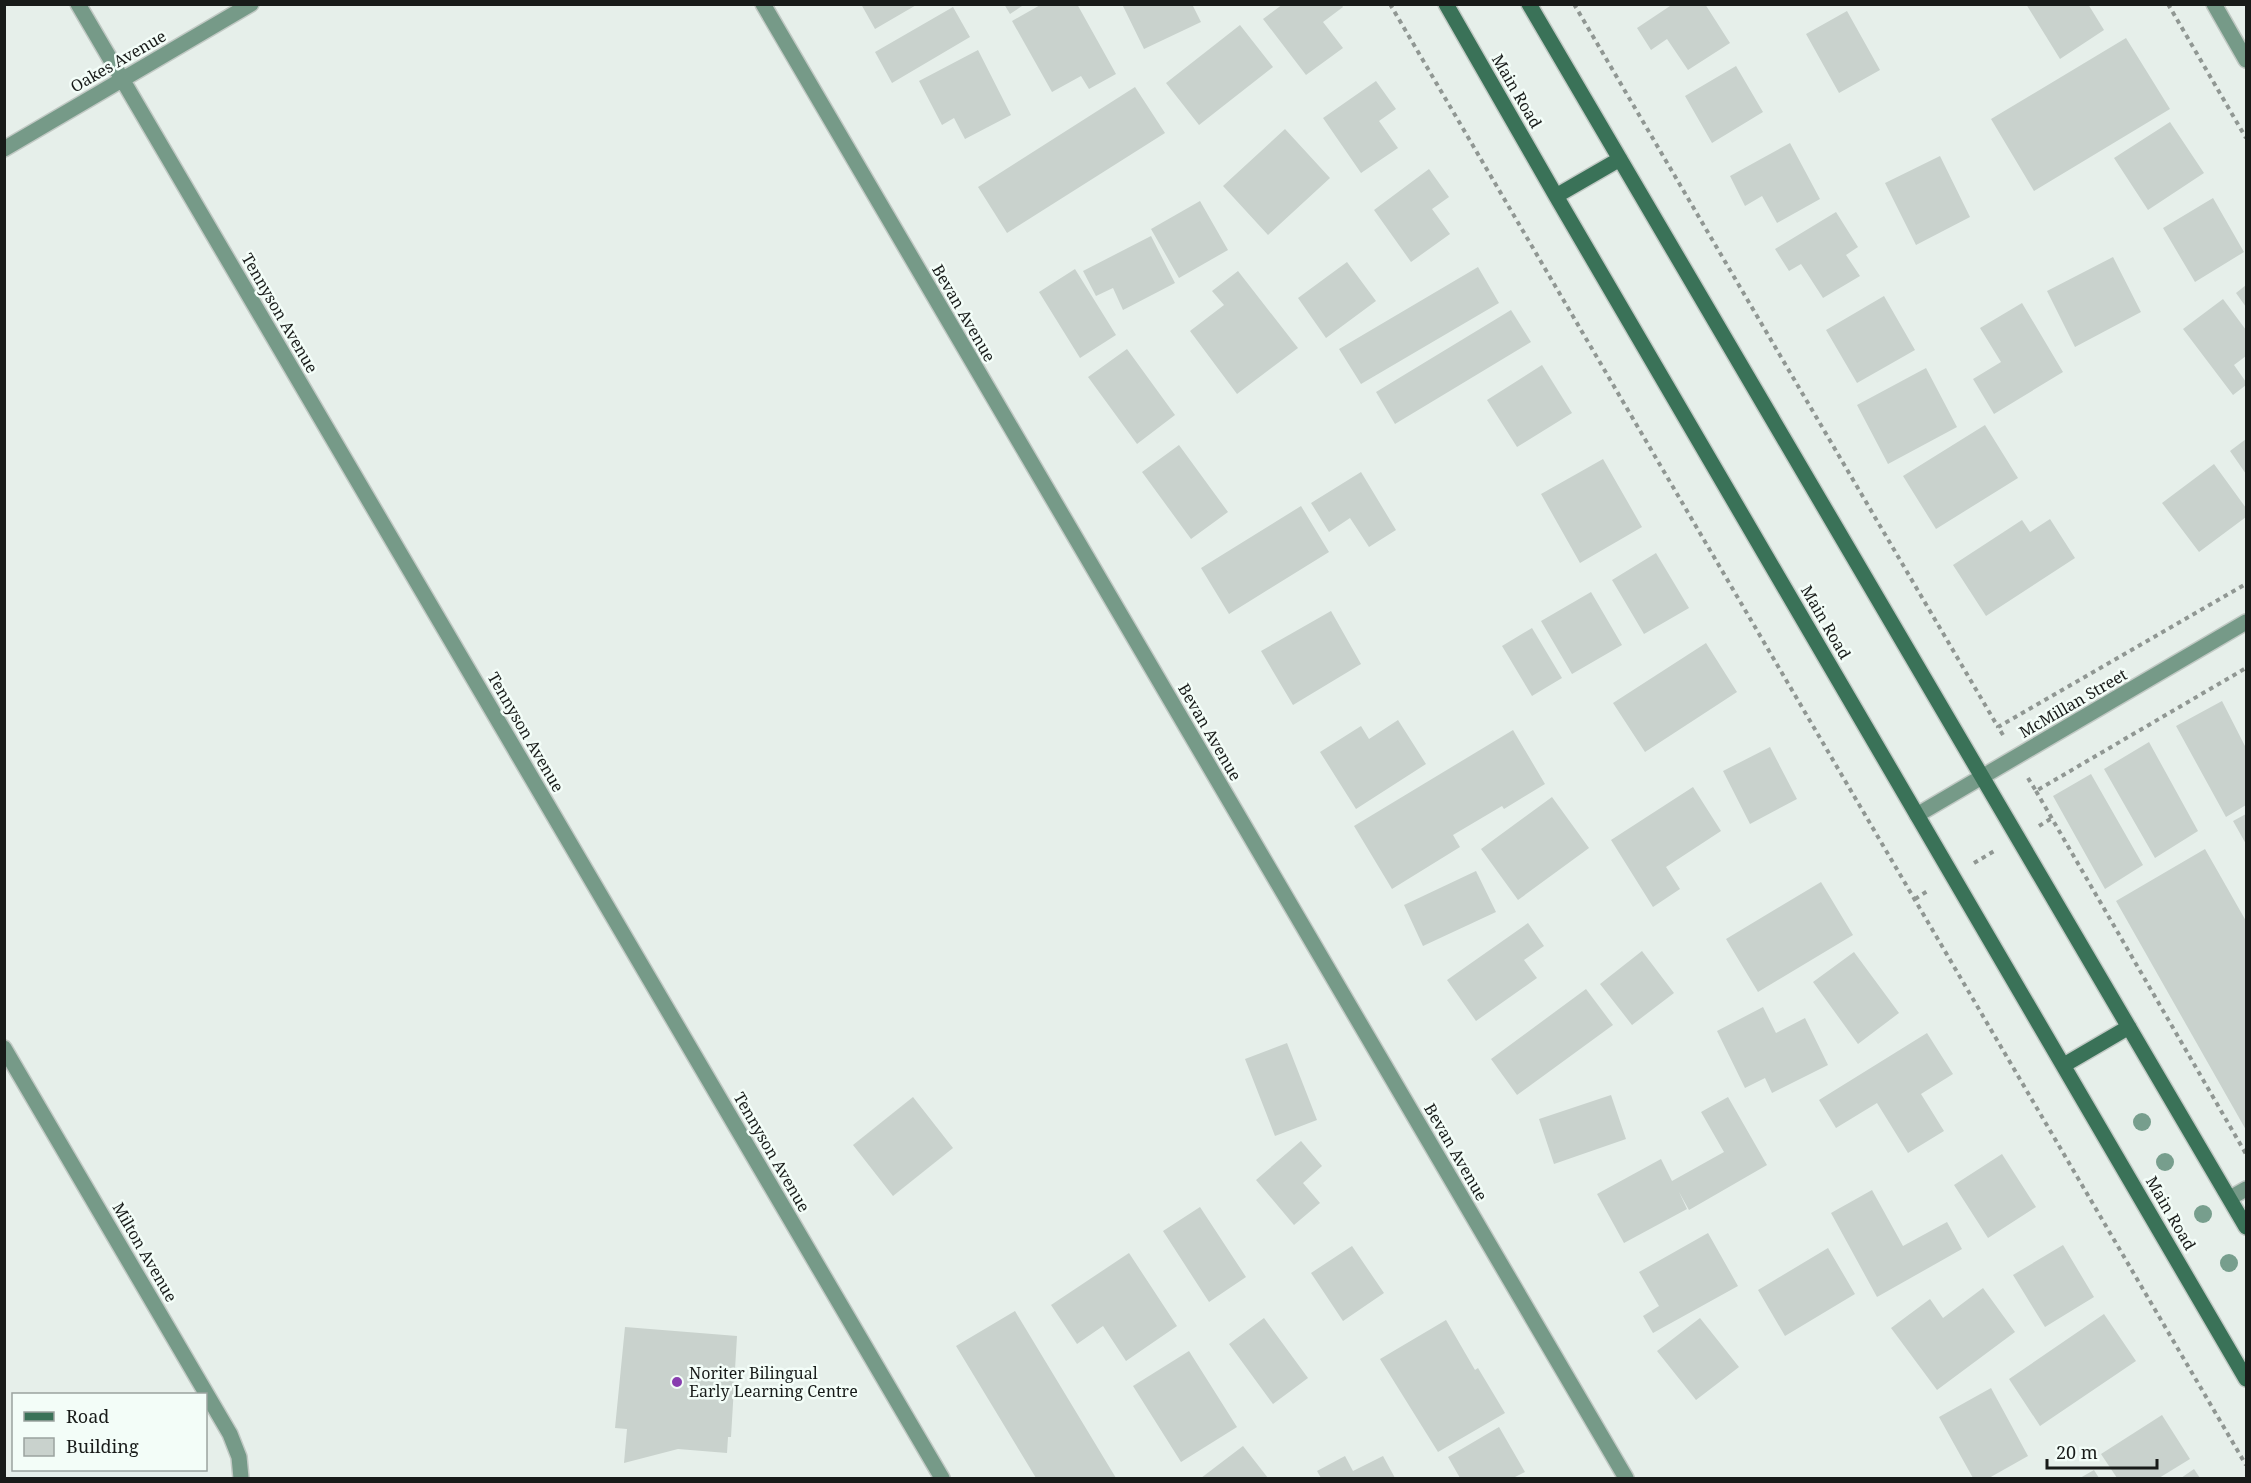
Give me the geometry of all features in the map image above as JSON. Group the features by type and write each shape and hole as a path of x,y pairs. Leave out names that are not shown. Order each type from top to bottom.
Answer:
{"main road":[{"name":"Main Road","path":"1446,4 2247,1379"},
{"path":"1529,4 2247,1227"},
{"path":"1556,196 1620,159"},
{"path":"2064,1065 2129,1027"}],"street":[{"name":"Tennyson Avenue","path":"78,4 942,1479"},
{"name":"Oakes Avenue","path":"4,149 251,4"},
{"name":"Bevan Avenue","path":"763,4 1626,1479"},
{"path":"2214,4 2247,60"},
{"name":"McMillan Street","path":"1917,814 2247,622"},
{"name":"Milton Avenue","path":"4,1047 206,1393"},
{"path":"2230,1198 2247,1188"},
{"name":"Milton Avenue","path":"207,1395 230,1434 239,1457 241,1479"}],"path":[{"path":"1390,4 2247,1465"},
{"path":"1574,4 2247,1154"},
{"path":"2169,4 2247,138"},
{"path":"1998,727 2247,584"},
{"path":"2036,791 2247,668"},
{"path":"1980,860 2002,846"}],"building":[{"path":"861,4 918,4 875,29"},
{"path":"1004,4 1025,4 1010,14"},
{"path":"1042,4 1077,4 1116,74 1089,89 1081,76 1052,92 1012,21"},
{"path":"1122,4 1192,4 1201,22 1144,49"},
{"path":"1283,4 1341,4 1343,7 1323,22 1343,48 1306,75 1263,19"},
{"path":"1673,4 1705,4 1730,43 1688,70 1667,39 1651,50 1637,28"},
{"path":"2026,4 2088,4 2104,30 2060,59"},
{"path":"953,7 970,37 892,83 875,52"},
{"path":"1847,11 1880,70 1839,93 1806,34"},
{"path":"1240,25 1273,67 1199,125 1166,83"},
{"path":"2126,38 2170,109 2034,191 1991,119"},
{"path":"978,50 1011,115 965,139 954,118 942,125 919,81"},
{"path":"1736,66 1763,112 1712,143 1685,96"},
{"path":"1376,81 1396,109 1379,121 1398,148 1361,173 1323,118"},
{"path":"1135,87 1165,133 1007,233 978,187"},
{"path":"2170,122 2204,173 2148,210 2114,158"},
{"path":"1285,129 1330,178 1268,235 1223,186"},
{"path":"1790,143 1820,199 1777,223 1762,196 1745,206 1730,176"},
{"path":"1940,156 1970,217 1916,245 1885,183"},
{"path":"1429,169 1449,197 1432,209 1450,234 1411,262 1374,210"},
{"path":"2213,198 2244,252 2195,282 2163,228"},
{"path":"1200,201 1228,250 1179,278 1151,229"},
{"path":"1836,212 1858,247 1846,255 1860,276 1823,298 1801,264 1789,271 1775,249"},
{"path":"1151,236 1175,283 1123,310 1113,288 1096,296 1083,271"},
{"path":"2113,257 2141,312 2075,347 2047,291"},
{"path":"1347,262 1376,301 1326,338 1298,298"},
{"path":"1478,267 1499,303 1361,384 1339,349"},
{"path":"1075,269 1116,335 1080,358 1039,292"},
{"path":"1238,271 1298,348 1237,394 1190,331 1224,305 1212,291"},
{"path":"2246,285 2246,307 2236,293"},
{"path":"1884,296 1915,350 1857,383 1826,330"},
{"path":"2223,299 2246,330 2246,356 2234,365 2246,385 2233,395 2183,329"},
{"path":"2022,303 2063,372 1994,414 1973,379 2001,362 1980,328"},
{"path":"1511,310 1531,342 1395,424 1376,392"},
{"path":"1127,349 1175,415 1137,444 1088,377"},
{"path":"1542,365 1572,413 1517,447 1487,400"},
{"path":"1926,368 1957,427 1888,464 1857,405"},
{"path":"1985,425 2018,478 1936,529 1903,476"},
{"path":"2246,439 2246,474 2230,451"},
{"path":"1179,445 1228,512 1191,539 1142,472"},
{"path":"1603,459 1642,527 1580,563 1541,494"},
{"path":"2214,464 2246,508 2246,517 2199,552 2162,503"},
{"path":"1361,472 1396,530 1369,547 1350,518 1329,532 1311,503"},
{"path":"1301,506 1329,552 1229,614 1201,568"},
{"path":"2050,519 2075,558 1986,616 1953,565 2022,520 2030,532"},
{"path":"1656,553 1689,608 1644,634 1612,580"},
{"path":"1591,592 1622,645 1572,674 1541,621"},
{"path":"1331,611 1361,664 1293,705 1261,651"},
{"path":"1532,628 1562,678 1532,696 1502,646"},
{"path":"1706,643 1737,692 1645,752 1613,703"},
{"path":"2222,701 2246,748 2246,805 2226,817 2176,726"},
{"path":"1398,720 1426,764 1356,809 1320,752 1361,726 1369,739"},
{"path":"1513,730 1545,784 1504,809 1502,806 1453,835 1460,847 1392,889 1354,826"},
{"path":"2149,742 2198,831 2155,858 2104,769"},
{"path":"1770,747 1797,799 1750,824 1723,771"},
{"path":"2091,774 2143,865 2105,889 2053,796"},
{"path":"1693,787 1721,831 1666,867 1680,889 1653,907 1611,840"},
{"path":"1552,797 1589,848 1518,900 1481,849"},
{"path":"2246,814 2246,844 2233,821"},
{"path":"2205,849 2246,921 2246,1130 2116,901"},
{"path":"1476,871 1496,912 1423,946 1404,905"},
{"path":"1821,882 1853,935 1758,992 1726,939"},
{"path":"1528,923 1544,946 1524,960 1537,978 1476,1021 1447,980"},
{"path":"1642,951 1674,993 1632,1025 1600,984"},
{"path":"1854,952 1899,1013 1858,1044 1813,982"},
{"path":"1586,989 1613,1025 1517,1095 1491,1059"},
{"path":"1763,1007 1776,1033 1805,1018 1828,1065 1772,1093 1765,1078 1745,1088 1717,1031"},
{"path":"1927,1033 1953,1074 1921,1094 1944,1131 1908,1153 1877,1103 1836,1128 1819,1100"},
{"path":"1287,1043 1317,1120 1275,1136 1245,1059"},
{"path":"1611,1095 1626,1139 1554,1164 1539,1119"},
{"path":"913,1097 953,1148 893,1196 853,1145"},
{"path":"1728,1097 1767,1165 1689,1210 1679,1192 1687,1209 1624,1243 1597,1194 1661,1159 1672,1181 1724,1152 1701,1112"},
{"path":"1301,1141 1322,1166 1303,1183 1320,1203 1294,1225 1256,1180"},
{"path":"2002,1154 2036,1207 1988,1238 1954,1185"},
{"path":"1872,1190 1903,1246 1947,1222 1962,1249 1877,1297 1831,1213"},
{"path":"1200,1207 1246,1277 1209,1302 1163,1231"},
{"path":"1708,1233 1738,1286 1653,1333 1643,1316 1659,1306 1639,1272"},
{"path":"2063,1245 2094,1297 2045,1327 2013,1275"},
{"path":"1352,1246 1384,1293 1343,1321 1311,1273"},
{"path":"1828,1248 1855,1294 1785,1336 1758,1290"},
{"path":"1129,1253 1177,1326 1126,1361 1103,1326 1077,1344 1051,1305"},
{"path":"1983,1288 2015,1332 1937,1390 1891,1328 1930,1299 1943,1318"},
{"path":"1015,1311 1116,1478 1036,1478 956,1346"},
{"path":"2104,1314 2136,1361 2040,1426 2009,1379"},
{"path":"1264,1318 1308,1378 1273,1404 1229,1344"},
{"path":"1700,1318 1739,1367 1696,1400 1657,1351"},
{"path":"1446,1320 1475,1370 1478,1368 1505,1413 1438,1452 1380,1359"},
{"name":"Noriter Bilingual Early Learning Centre","path":"625,1327 737,1336 731,1437 728,1437 727,1453 678,1449 624,1463 627,1429 615,1428"},
{"path":"1189,1351 1237,1427 1181,1462 1133,1386"},
{"path":"1991,1388 2028,1456 1989,1478 1973,1478 1939,1417"},
{"path":"2162,1415 2190,1459 2159,1478 2117,1478 2101,1454"},
{"path":"1499,1427 1525,1472 1513,1478 1460,1478 1448,1457"},
{"path":"1243,1446 1268,1478 1201,1478"},
{"path":"1345,1456 1353,1471 1383,1456 1395,1478 1321,1478 1317,1471"},
{"path":"2194,1469 2200,1478 2181,1478"},
{"path":"2094,1470 2099,1478 2080,1478"}],"place":[{"name":"Noriter Bilingual Early Learning Centre","path":"677,1382"}]}
